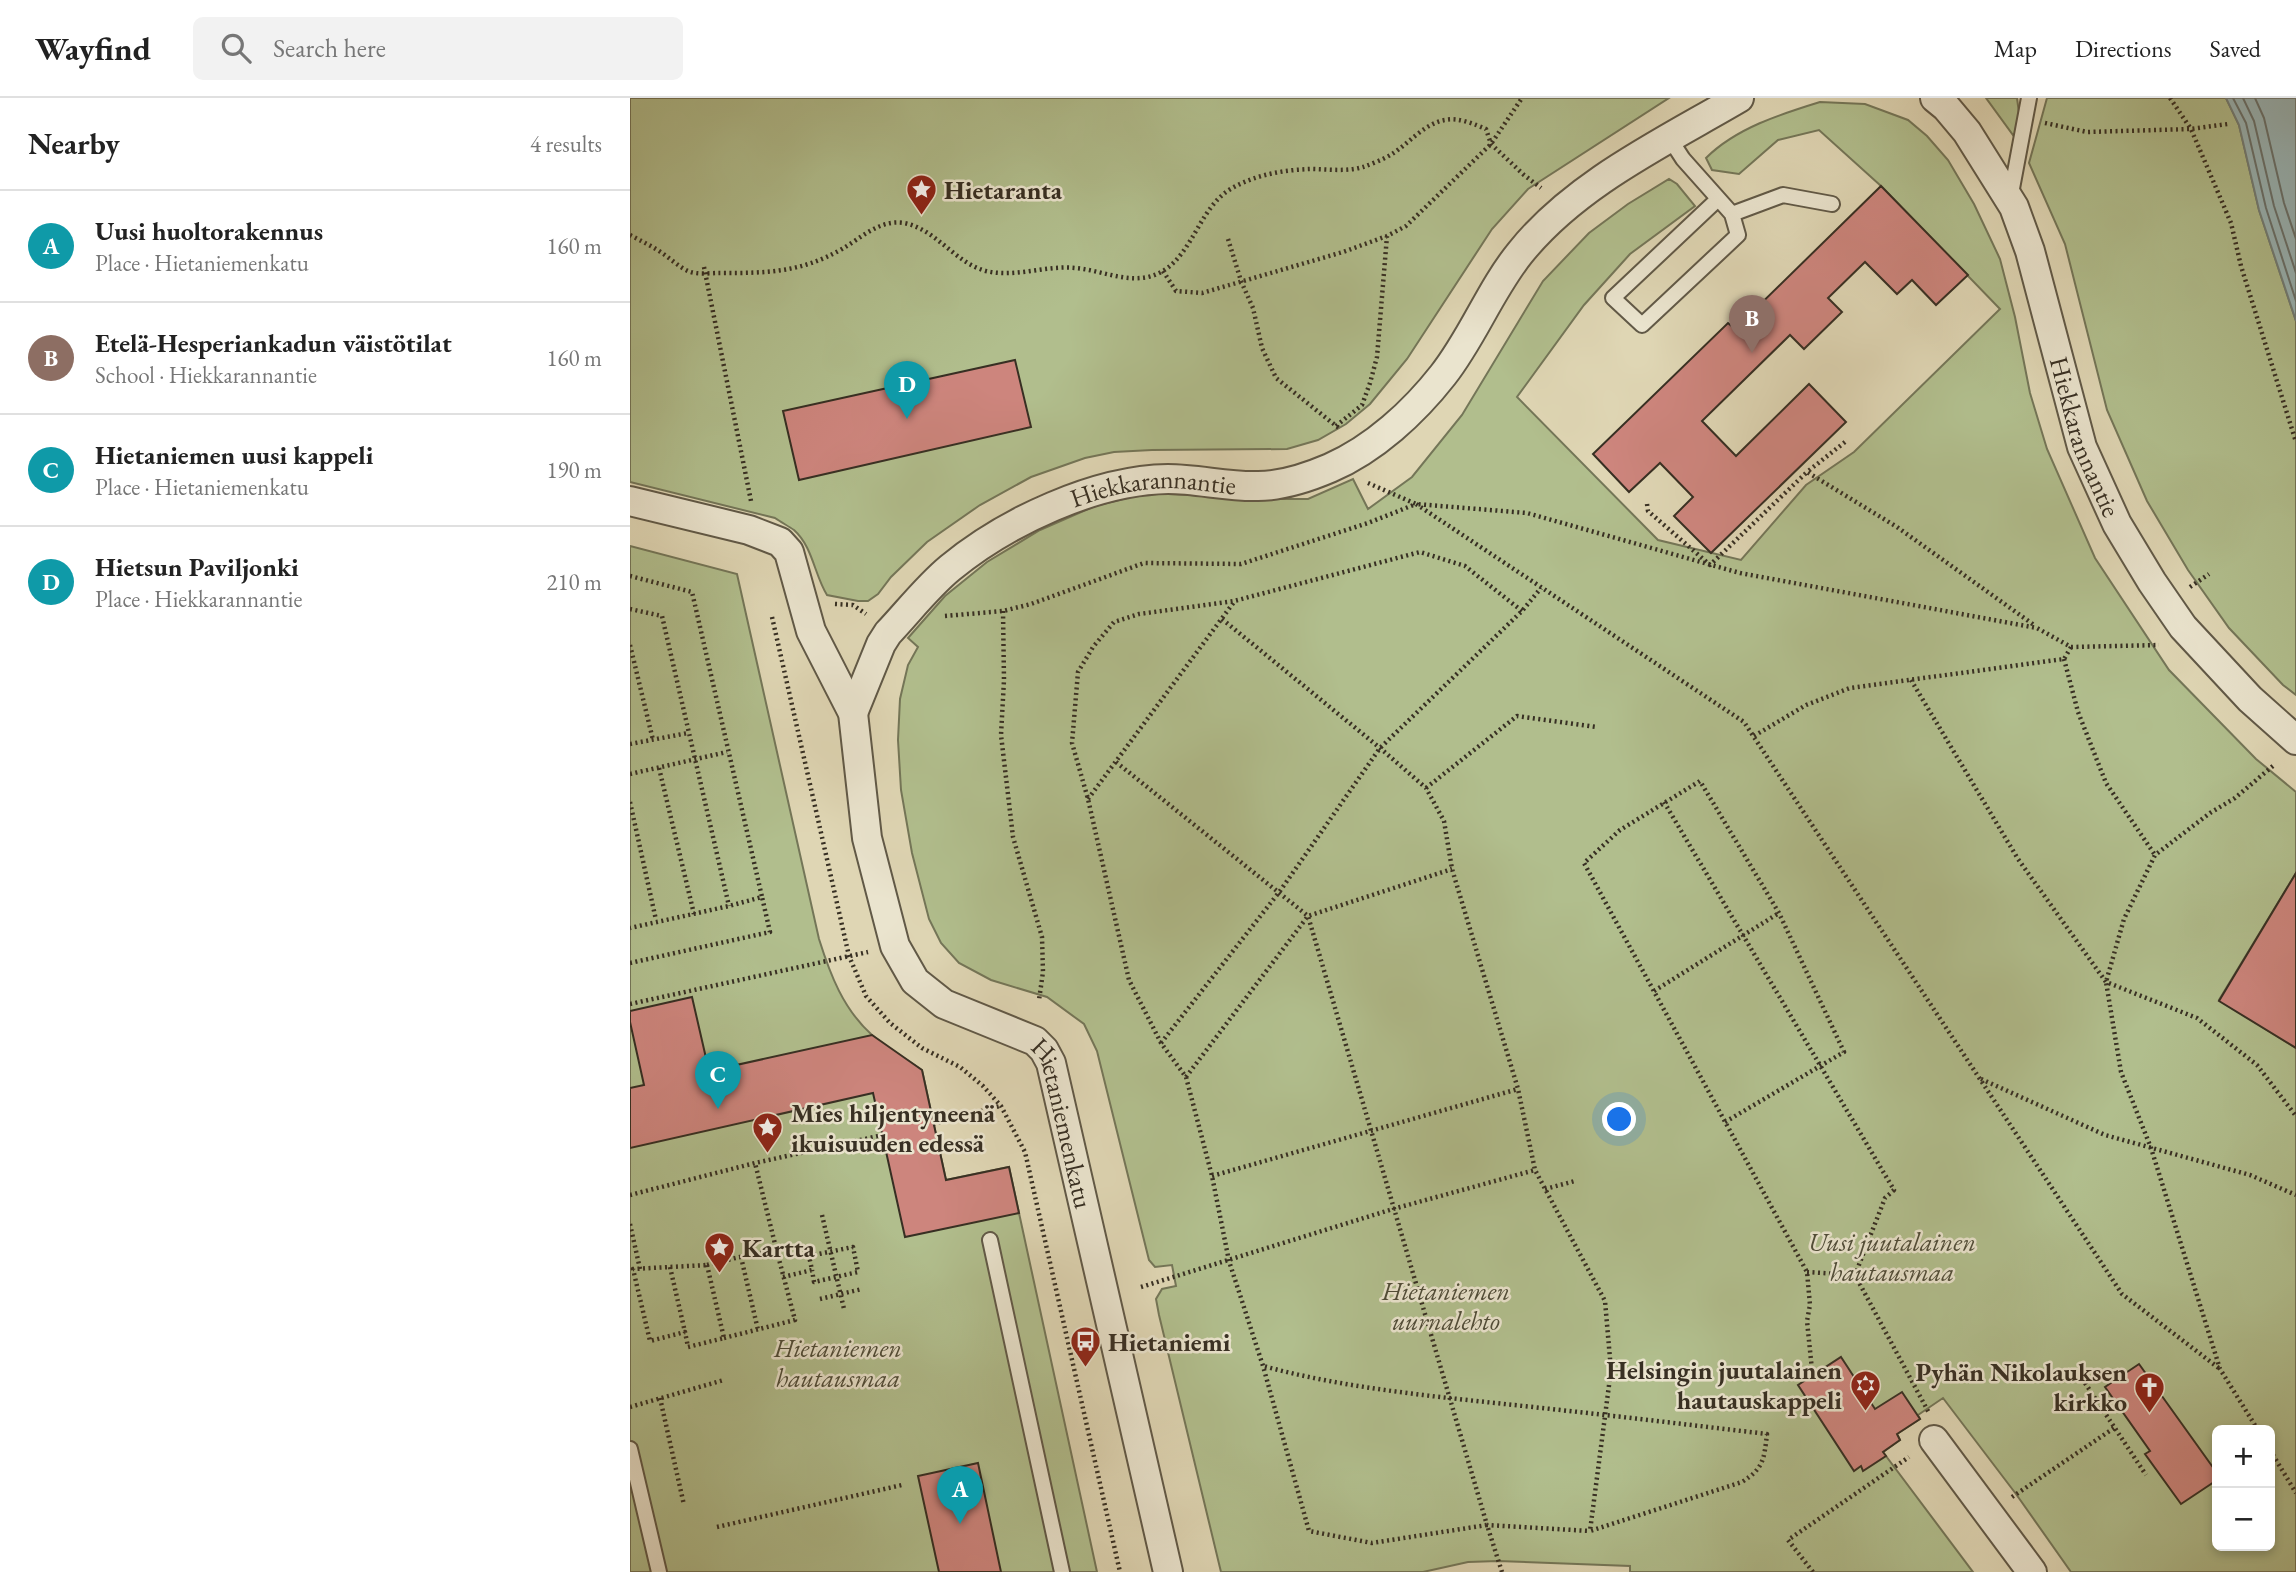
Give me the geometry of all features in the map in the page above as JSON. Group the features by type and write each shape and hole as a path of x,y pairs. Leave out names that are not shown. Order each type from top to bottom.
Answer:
{"street":[{"name":"Hiekkarannantie","path":"853,713 888,633 949,569 987,541 1030,518 1081,495 1142,480 1188,479 1259,486 1297,479 1328,469 1354,456 1415,406 1444,374 1519,254 1563,207 1588,188 1740,98"},
{"name":"Hiekkarannantie","path":"1935,98 1967,132 2010,200 2026,240 2082,447 2117,524 2183,627 2249,699 2296,740"},
{"path":"630,500 749,530 779,542 789,552 811,631 853,713"},
{"name":"Hietaniemenkatu","path":"853,713 867,838 895,946 915,981 944,1004 1035,1041 1051,1063 1168,1572"},
{"path":"1934,1440 2032,1572"}],"lane":[{"path":"2010,200 2029,98"},
{"path":"1670,139 1683,159 1732,214 1738,235 1642,325 1613,298 1718,199"},
{"path":"1732,214 1783,195 1832,204"},
{"path":"990,1240 1062,1572"},
{"path":"630,1449 659,1572"}],"path":[{"path":"1163,271 1176,291 1202,293 1343,253 1387,236 1406,226 1491,144 1522,98"},
{"path":"2170,98 2191,129 2231,223 2245,279 2296,442"},
{"path":"630,234 690,272 785,271 813,264 891,222 920,229 986,271 1017,272 1057,267 1136,278 1163,271 1176,261 1215,201 1246,181 1285,172 1362,167 1391,155 1434,124 1446,119 1486,129 1491,144 1563,207"},
{"path":"2025,121 2087,132 2191,129 2228,124"},
{"path":"1336,426 1362,405 1374,370 1387,236"},
{"path":"1228,239 1253,308 1262,348 1276,378 1345,433 1354,456"},
{"path":"705,270 751,496 749,530"},
{"path":"1710,565 1807,471 1845,443"},
{"path":"1807,471 1897,527 2037,628 2071,647 2160,645"},
{"path":"1367,482 1416,505 1744,722 2122,1294 2220,1369"},
{"path":"1647,504 1648,511 1710,565"},
{"path":"943,616 1003,611 1031,604 1144,563 1241,564 1416,505 1527,513 1740,573 2037,628"},
{"path":"1263,1366 1303,1377 1448,1398 1767,1434 1765,1455 1756,1473 1742,1482 1590,1531 1487,1525 1371,1544 1309,1531 1263,1366 1229,1261 1212,1176 1186,1077 1161,1043 1129,980 1088,799 1072,743 1078,672 1093,647 1114,622 1139,614 1234,601 1420,552 1465,566 1522,611"},
{"path":"2190,587 2209,574"},
{"path":"630,576 692,592 770,932 630,963"},
{"path":"1161,1043 1280,891 1380,748 1522,611 1541,588"},
{"path":"1088,799 1234,601"},
{"path":"630,609 662,616 729,906"},
{"path":"1003,611 1004,680 1001,735 1013,837 1042,937 1043,971 1039,1000"},
{"path":"1222,620 1426,788 1444,821 1452,869 1518,1089 1535,1170 1605,1301 1611,1370 1590,1531"},
{"path":"630,645 653,740"},
{"path":"2071,647 2064,659 2078,712 2106,783 2155,855"},
{"path":"1754,736 1806,705 1850,688 2064,659"},
{"path":"1911,680 2018,859 2106,982 2122,1072 2151,1148 2220,1369 2255,1425"},
{"path":"1426,788 1517,716 1596,727"},
{"path":"630,744 688,733"},
{"path":"630,774 727,752"},
{"path":"1116,762 1308,916 1448,1398 1502,1572"},
{"path":"2106,982 2124,919 2155,855 2210,813 2235,798 2274,765"},
{"path":"659,768 694,914"},
{"path":"1725,1122 1844,1052 1779,913 1700,781 1620,830 1584,863 1725,1122 1807,1272 1810,1305 1807,1321 1812,1370"},
{"path":"630,802 656,920"},
{"path":"1664,802 1894,1190 1885,1198 1855,1275"},
{"path":"1186,1077 1308,916 1452,869"},
{"path":"630,928 762,897"},
{"path":"1654,991 1779,913"},
{"path":"630,1004 895,946"},
{"path":"2106,982 2197,1018 2257,1065 2296,1116"},
{"path":"1980,1078 2105,1135 2250,1175 2296,1195"},
{"path":"1212,1176 1518,1089"},
{"path":"933,1124 1001,1106"},
{"path":"630,1195 755,1163 883,1135"},
{"path":"670,1267 688,1347 795,1320 755,1163"},
{"path":"1141,1287 1394,1209 1535,1170"},
{"path":"1545,1189 1576,1181"},
{"path":"822,1215 844,1309"},
{"path":"630,1224 640,1269"},
{"path":"1042,1228 1120,1572"},
{"path":"853,1247 858,1272 814,1282 812,1270 809,1256 853,1247"},
{"path":"685,1332 650,1342 633,1269 707,1265 776,1248"},
{"path":"741,1256 758,1330"},
{"path":"707,1265 724,1338"},
{"path":"783,1277 812,1270"},
{"path":"1807,1272 1855,1275"},
{"path":"1855,1275 1928,1408 1934,1440"},
{"path":"820,1299 862,1289"},
{"path":"630,1406 724,1380"},
{"path":"2085,1383 2146,1475"},
{"path":"660,1398 684,1505"},
{"path":"1989,1514 2114,1428"},
{"path":"2275,1458 2296,1493"},
{"path":"1813,1572 1788,1540 1895,1467"},
{"path":"717,1527 902,1485"}],"green space":[{"name":"Hietaranta","path":"630,98 1669,98 1528,189 1492,229 1407,359 1370,404 1346,424 1318,440 1287,449 1114,452 1085,458 1031,477 980,505 927,542 891,577 878,594 868,601 858,601 827,595 805,544 794,530 775,518 630,482"},
{"path":"1986,98 2017,98 2017,132 2013,135"},
{"path":"2047,98 2226,98 2239,125 2259,210 2296,321 2296,695 2283,685 2229,628 2188,570 2147,501 2107,410 2065,244 2029,163"},
{"path":"1820,102 1865,104 1908,120 1927,136 1948,160 1974,204 2000,259 2030,393 2047,449 2095,558 2169,670 2256,759 2296,792 2296,873 2219,1000 2296,1048 2296,1572 2071,1572 1943,1398 1918,1415 1920,1419 1897,1434 1900,1440 1883,1452 1973,1572 1630,1572 1630,1566 1498,1561 1468,1562 1423,1572 1221,1572 1156,1299 1162,1289 1176,1286 1172,1265 1155,1267 1149,1260 1097,1051 1084,1024 1047,997 991,980 959,963 941,943 929,919 912,853 901,790 898,740 900,699 908,665 918,647 908,638 945,596 987,562 1040,530 1095,506 1147,493 1308,499 1353,479 1368,509 1412,477 1462,415 1543,281 1589,233 1628,204 1669,179 1677,184 1695,206 1630,254 1584,305 1517,397 1658,540 1741,560 1806,485 1854,452 2000,309 1881,186 1819,130 1778,140 1739,174 1712,170 1706,158 1718,147 1745,130"},
{"name":"Hietaniemen hautausmaa","path":"630,546 737,574 819,939 833,978 845,1002 862,1025 922,1070 946,1180 1009,1167 1097,1572 630,1572"}],"water":[{"path":"2226,98 2296,98 2296,321 2259,210 2239,125"}],"building":[{"path":"1881,186 1968,275 1936,305 1912,280 1897,294 1865,262 1828,298 1842,312 1804,349 1790,335 1702,421 1736,456 1809,384 1846,422 1711,553 1674,516 1693,497 1660,463 1629,492 1593,454 1728,323 1735,329"},
{"path":"1015,360 1031,427 799,480 783,411"},
{"path":"2296,873 2296,1048 2219,1001"},
{"path":"692,997 709,1071 872,1035 922,1070 946,1180 1009,1167 1019,1213 905,1237 873,1093 630,1148 630,1088 644,1085 630,1011"},
{"name":"Helsingin juutalainen hautauskappeli","path":"1841,1357 1875,1409 1902,1392 1920,1419 1897,1434 1900,1440 1883,1452 1886,1456 1863,1471 1861,1466 1854,1471 1798,1385"},
{"name":"Pyhän Nikolauksen kirkko","path":"2139,1364 2212,1466 2212,1483 2181,1504 2145,1454 2150,1451 2105,1387"},
{"path":"978,1463 1001,1572 939,1572 918,1476"}],"place":[{"name":"Hietaranta","path":"921,217"},
{"name":"Etelä-Hesperiankadun väistötilat","path":"1752,353"},
{"name":"Hietsun Paviljonki","path":"907,419"},
{"name":"Hietaniemen uusi kappeli","path":"718,1109"},
{"name":"Mies hiljentyneenä ikuisuuden edessä","path":"768,1155"},
{"name":"Kartta","path":"719,1275"},
{"name":"Hietaniemi","path":"1085,1369"},
{"name":"Helsingin juutalainen hautauskappeli","path":"1865,1412"},
{"name":"Pyhän Nikolauksen kirkko","path":"2150,1414"},
{"name":"Uusi huoltorakennus","path":"960,1524"}],"park label":[{"name":"Uusi juutalainen hautausmaa","path":"1892,1257"},
{"name":"Hietaniemen uurnalehto","path":"1446,1306"}]}
